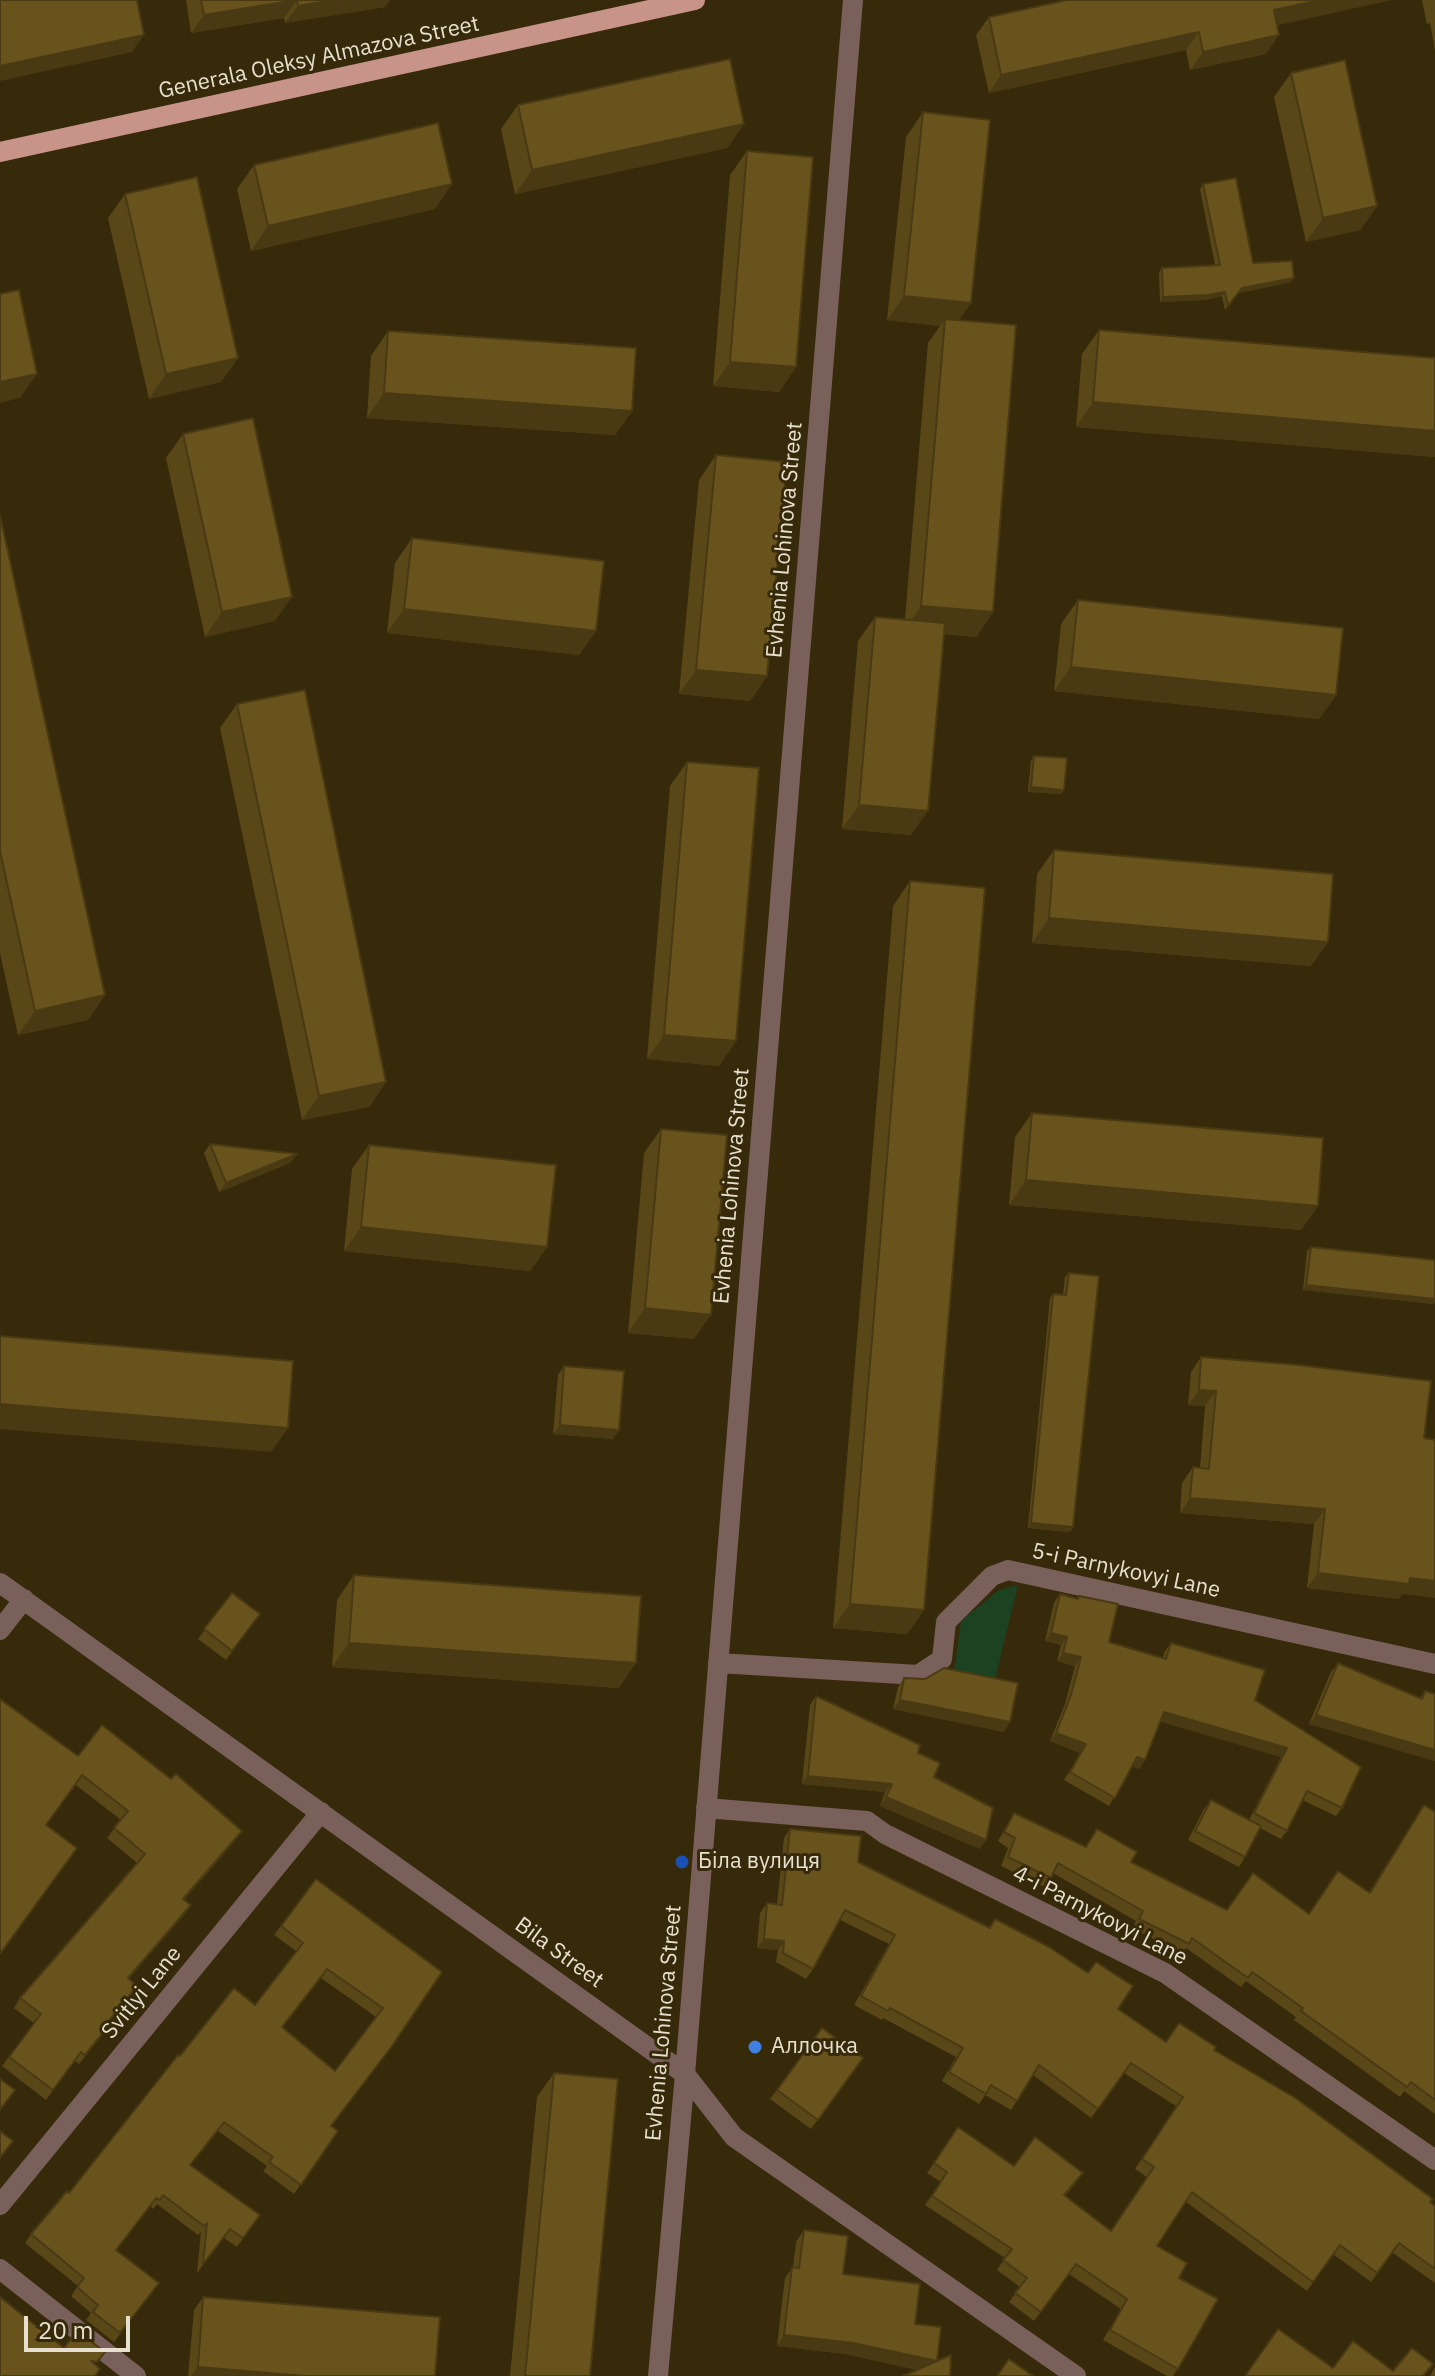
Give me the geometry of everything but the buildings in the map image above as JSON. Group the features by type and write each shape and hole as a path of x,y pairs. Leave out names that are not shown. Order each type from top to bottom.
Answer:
{"main road":[{"name":"Generala Oleksy Almazova Street","path":"0,152 695,0"}],"street":[{"name":"Evhenia Lohinova Street","path":"658,2376 853,0"},
{"name":"5-i Parnykovyi Lane","path":"718,1663 918,1675 942,1659 946,1622 992,1576 1008,1570 1435,1664"},
{"name":"Bila Street","path":"0,1583 685,2074 734,2137 1076,2376"},
{"path":"0,1630 24,1599"},
{"name":"4-i Parnykovyi Lane","path":"706,1808 867,1821 885,1834 1165,1973 1435,2160"},
{"name":"Svitlyi Lane","path":"0,2205 321,1812"},
{"path":"0,2269 136,2376"}],"green space":[{"path":"1018,1585 993,1688 953,1680 961,1621 999,1590"}],"place":[{"name":"Біла вулиця","path":"682,1862"},
{"name":"Аллочка","path":"755,2047"}]}
